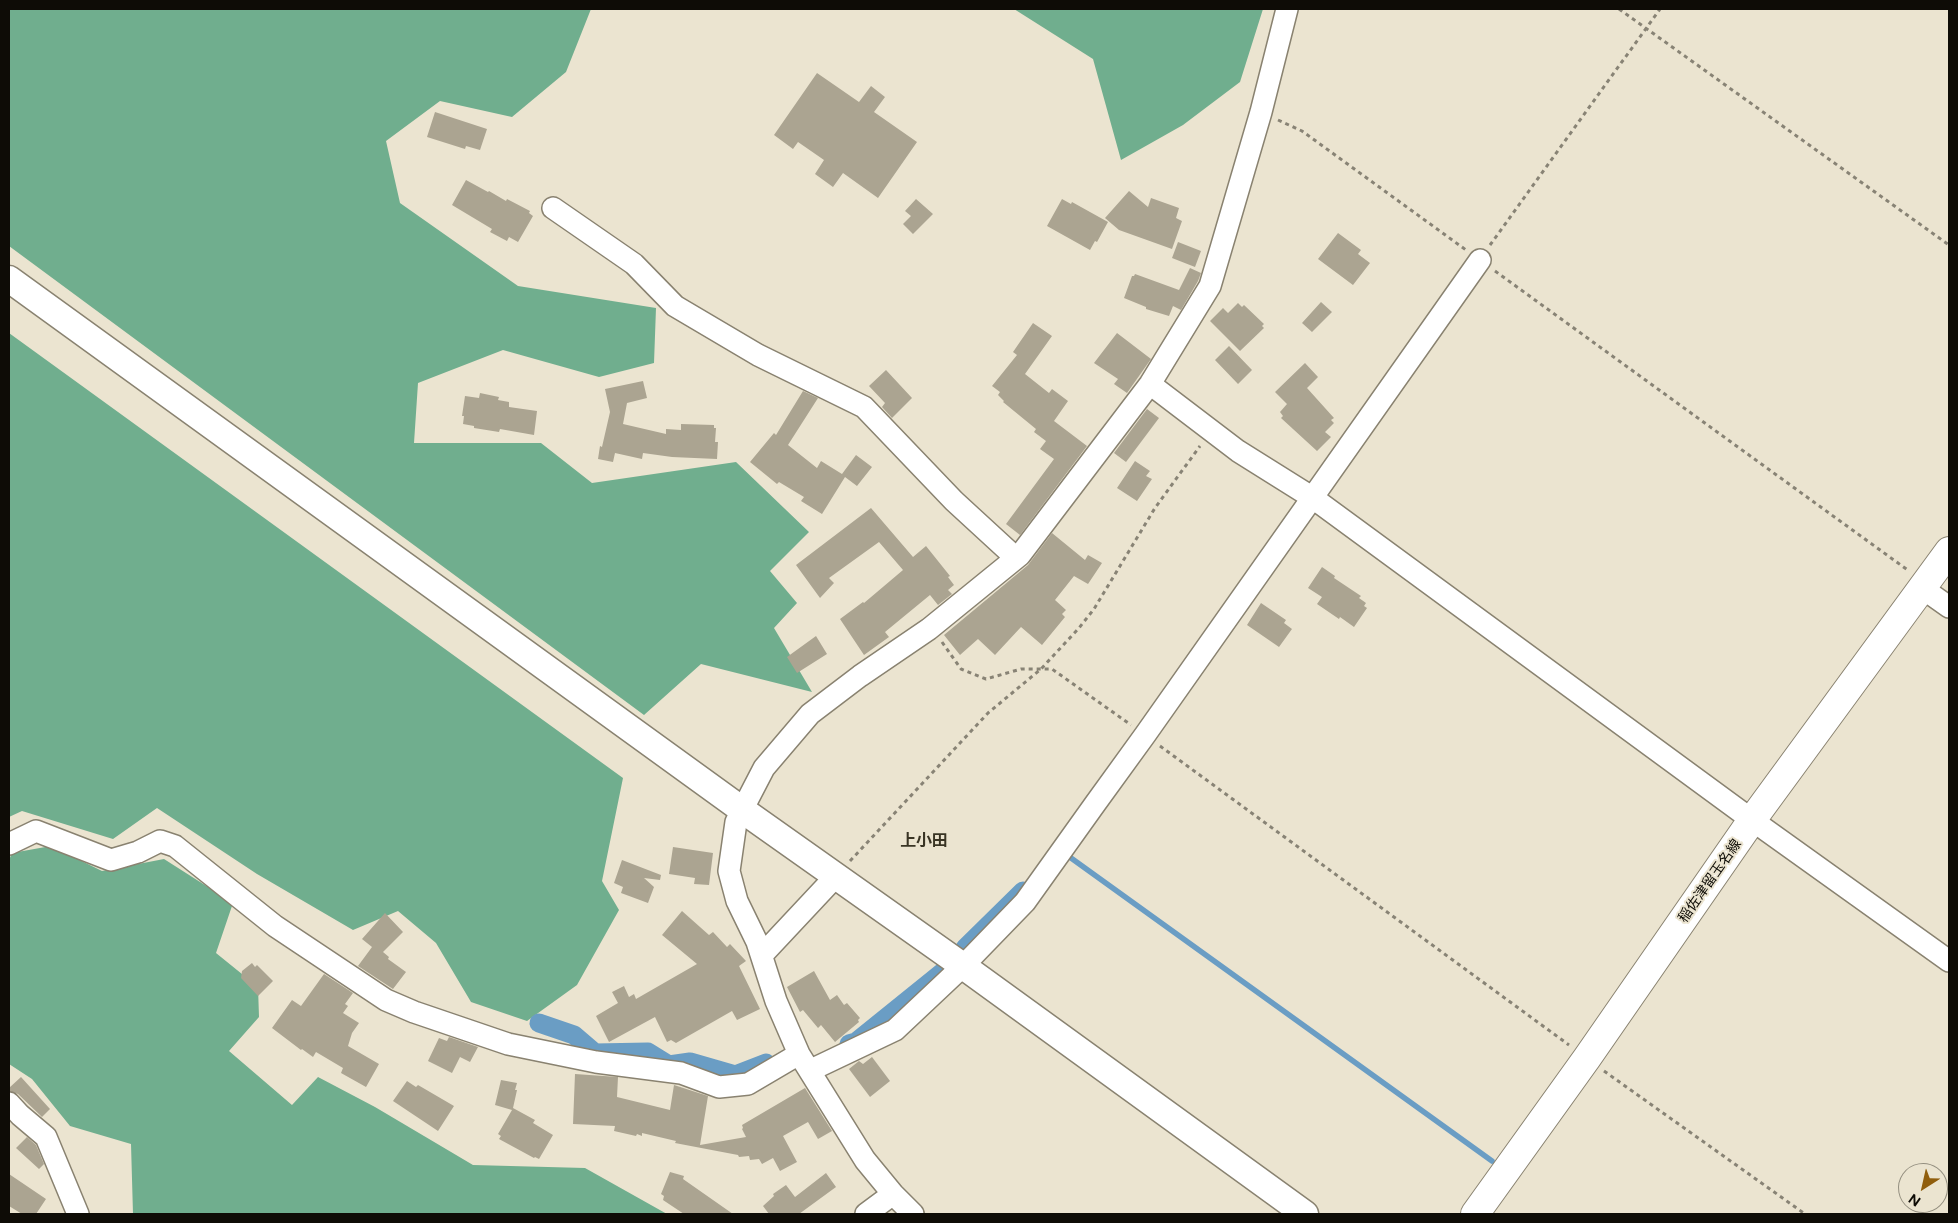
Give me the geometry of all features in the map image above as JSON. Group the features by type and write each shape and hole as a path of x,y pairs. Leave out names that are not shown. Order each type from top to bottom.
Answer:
{"main road":[{"name":"稲佐津留玉名線","path":"1475,1214 1587,1058 1752,820 1949,551"}],"street":[{"path":"913,1214 893,1194 865,1160 805,1062 776,1001 758,942 737,901 730,871 736,822 741,809 764,768 810,714 860,676 929,629 1016,558 1150,384 1210,286 1261,112 1287,9"},
{"path":"554,208 634,264 675,306 758,355 864,407 954,501 1016,558"},
{"path":"9,844 36,832 111,860 138,852 160,841 175,846 275,926 386,1000 414,1012 508,1044 596,1062 681,1073 719,1087 748,1084 895,1030 963,966 1025,902 1480,260"},
{"path":"9,279 741,809 963,966 1305,1214"},
{"path":"1150,384 1238,451 1313,498 1752,820 1949,961"},
{"path":"1926,583 1925,590 1949,607"},
{"path":"762,956 836,876"},
{"path":"9,1103 20,1116 46,1137 78,1214"},
{"path":"866,1214 893,1194"}],"path":[{"path":"1619,9 1949,245"},
{"path":"1480,260 1660,9"},
{"path":"1261,112 1302,131 1926,583"},
{"path":"836,876 988,713 1041,669 1079,628 1094,609 1155,508 1212,431"},
{"path":"929,629 942,641 961,669 986,679 1021,669 1052,669 1805,1214"}],"green space":[{"path":"9,9 591,9 566,72 512,117 440,101 386,141 400,203 518,286 656,308 654,363 599,377 503,350 418,383 414,443 541,443 592,483 736,462 809,532 770,571 797,603 774,628 812,692 701,664 644,715 9,246"},
{"path":"1014,9 1263,9 1240,82 1183,125 1121,160 1093,59"},
{"path":"9,333 623,778 602,881 619,910 577,985 527,1021 471,1002 436,943 398,911 353,930 257,874 157,808 113,839 22,811 9,817"},
{"path":"51,846 102,871 164,859 233,903 216,953 258,987 259,1017 229,1051 292,1105 318,1077 375,1107 473,1165 585,1168 667,1214 133,1214 131,1144 70,1126 32,1079 9,1064 9,860 12,853"}],"building":[{"path":"817,73 859,102 871,86 885,97 874,112 917,142 878,198 843,173 833,187 815,174 824,160 798,142 793,149 774,135"},
{"path":"435,112 487,129 480,150 466,146 465,149 427,137"},
{"path":"466,180 530,211 529,213 533,216 518,242 509,237 507,241 490,232 492,229 452,205"},
{"path":"1129,191 1148,207 1151,198 1179,208 1176,218 1182,221 1172,249 1119,230 1105,218"},
{"path":"916,199 933,214 913,234 903,224 911,216 905,211"},
{"path":"1062,199 1071,204 1072,202 1108,222 1097,242 1095,241 1090,250 1047,226"},
{"path":"1338,233 1361,250 1358,254 1370,263 1353,285 1318,259"},
{"path":"1178,242 1201,251 1195,267 1172,258"},
{"path":"1190,268 1201,273 1198,281 1181,310 1173,306 1169,316 1146,309 1146,307 1124,298 1132,276 1135,274 1179,290"},
{"path":"1321,302 1332,312 1312,332 1302,323"},
{"path":"1238,303 1242,307 1244,305 1264,324 1262,326 1264,328 1240,351 1210,321 1223,308 1228,313"},
{"path":"1033,323 1052,336 1025,374 1049,393 1052,389 1068,401 1054,421 1087,446 1020,535 1006,524 1054,459 1040,449 1046,441 1034,432 1036,429 1003,402 998,395 1000,392 992,386 1017,355 1013,352"},
{"path":"1117,333 1151,359 1127,393 1114,384 1118,379 1094,363"},
{"path":"1229,346 1252,370 1238,384 1215,360"},
{"path":"1305,363 1318,377 1307,388 1334,418 1331,420 1334,423 1325,432 1331,437 1317,451 1281,418 1283,416 1280,412 1287,404 1275,392"},
{"path":"886,370 912,398 892,418 882,407 885,403 869,386"},
{"path":"643,381 647,398 627,403 623,424 666,434 666,429 681,430 681,424 714,425 714,428 716,428 715,442 718,442 717,459 672,457 643,453 642,459 615,453 613,462 598,459 610,412 605,389"},
{"path":"803,391 818,398 788,445 817,468 821,461 842,474 856,455 872,467 857,486 845,477 822,514 801,501 804,497 779,482 777,484 750,462 774,433 776,435"},
{"path":"480,393 499,397 498,400 509,402 509,407 537,411 534,435 500,429 499,432 474,428 474,426 463,424 464,416 462,416 465,396 479,398"},
{"path":"1147,409 1159,418 1126,462 1114,453"},
{"path":"1135,461 1150,471 1146,476 1152,479 1137,501 1117,488"},
{"path":"871,508 913,557 926,546 950,576 948,577 954,585 948,590 952,594 938,605 930,595 885,632 889,637 864,655 840,619 864,603 903,570 879,542 829,578 834,583 820,598 796,565"},
{"path":"1052,533 1085,560 1088,555 1102,563 1088,584 1074,576 1055,600 1066,610 1062,614 1065,617 1042,645 1021,627 995,655 978,639 960,655 944,635 1028,565"},
{"path":"1322,567 1335,576 1334,578 1361,596 1359,598 1366,603 1364,606 1367,608 1354,627 1317,604 1322,597 1308,588"},
{"path":"1261,603 1286,620 1284,623 1292,629 1279,647 1247,625"},
{"path":"816,636 827,654 797,673 787,657"},
{"path":"673,847 713,853 709,885 694,884 695,878 669,874"},
{"path":"622,860 661,875 660,880 644,878 654,887 648,903 621,893 623,887 614,883"},
{"path":"682,911 709,935 713,932 727,947 730,944 746,961 739,966 760,1009 737,1020 732,1011 676,1043 671,1040 667,1042 655,1017 609,1042 596,1016 618,1003 612,992 624,986 629,997 634,994 636,999 697,964 662,935"},
{"path":"385,913 403,932 383,952 389,957 388,959 406,972 393,989 358,966 372,947 362,939"},
{"path":"252,963 255,967 257,965 273,981 258,996 241,978 242,971"},
{"path":"814,971 830,1000 837,995 844,1005 847,1003 860,1018 859,1022 835,1042 821,1025 818,1028 803,1010 800,1012 787,987"},
{"path":"324,974 353,993 345,1004 348,1006 343,1013 359,1023 352,1033 348,1046 379,1064 366,1087 341,1073 343,1068 316,1052 313,1057 272,1028 292,1000 301,1006"},
{"path":"449,1037 478,1047 470,1062 460,1057 452,1073 428,1061 439,1038 447,1041"},
{"path":"872,1057 890,1081 870,1097 849,1069 859,1061 863,1064"},
{"path":"575,1074 618,1077 617,1097 670,1110 674,1085 708,1096 700,1145 746,1137 742,1125 805,1088 832,1131 818,1139 808,1122 783,1136 797,1162 780,1171 773,1158 762,1164 759,1159 750,1160 749,1156 739,1157 738,1155 675,1143 676,1141 642,1133 642,1136 637,1134 636,1136 614,1131 615,1126 573,1124"},
{"path":"21,1077 50,1109 42,1117 18,1094 9,1091 9,1088"},
{"path":"501,1080 517,1083 513,1108 535,1120 533,1123 553,1135 539,1159 499,1139 501,1136 498,1134 512,1110 495,1105"},
{"path":"407,1081 416,1087 418,1085 454,1106 438,1131 393,1101"},
{"path":"27,1137 36,1145 44,1164 39,1169 16,1148"},
{"path":"670,1172 684,1176 683,1179 733,1214 684,1214 663,1200 664,1196 661,1194"},
{"path":"826,1173 836,1187 799,1214 769,1214 763,1206 774,1196 773,1194 786,1185 795,1197"},
{"path":"9,1174 46,1199 36,1214 22,1214 9,1206"}],"waterway":[{"path":"1071,858 1492,1161"},
{"path":"965,948 1023,891"},
{"path":"849,1044 856,1042 944,971"},
{"path":"539,1023 574,1035 595,1053 648,1052 669,1065 690,1062 735,1075 766,1063"}],"district":[{"name":"上小田","path":"924,841"}]}
